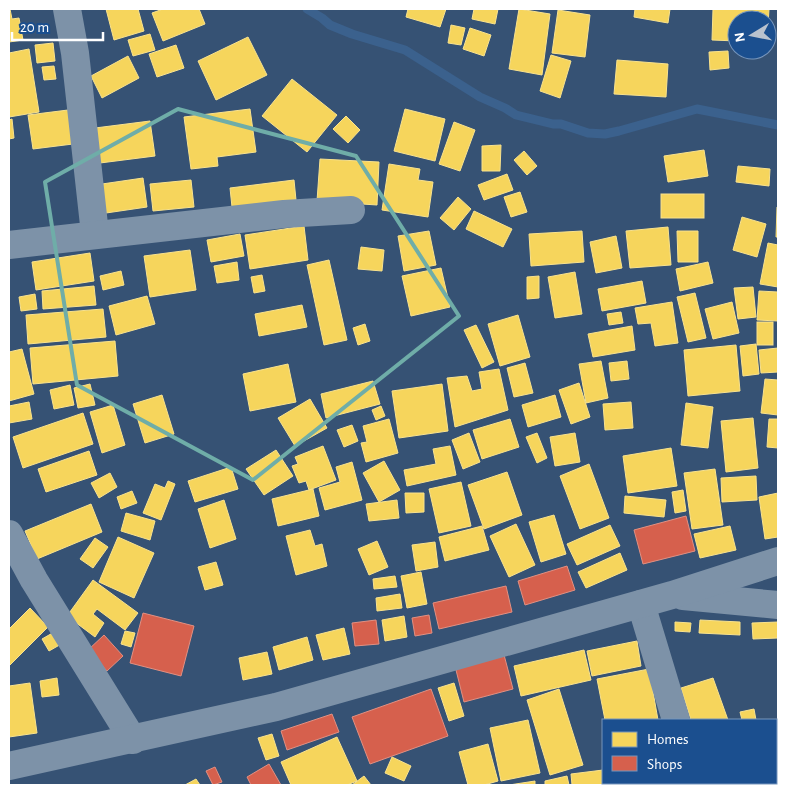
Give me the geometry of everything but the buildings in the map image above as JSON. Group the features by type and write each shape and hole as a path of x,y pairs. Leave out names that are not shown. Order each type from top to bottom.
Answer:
{"street":[{"path":"67,9 75,53 95,234"},
{"path":"9,245 284,214 350,210"},
{"path":"9,534 34,580 133,740"},
{"path":"9,766 276,707 672,595 778,561"},
{"path":"672,595 778,605"},
{"path":"641,604 676,719"}],"highlighted area":[{"path":"178,109 356,156 459,316 253,480 77,385 45,182"}],"waterway":[{"path":"307,9 330,25 352,34 405,50 480,97 516,115 553,124 561,124 588,133 605,134 619,131 697,109 778,125"}]}
